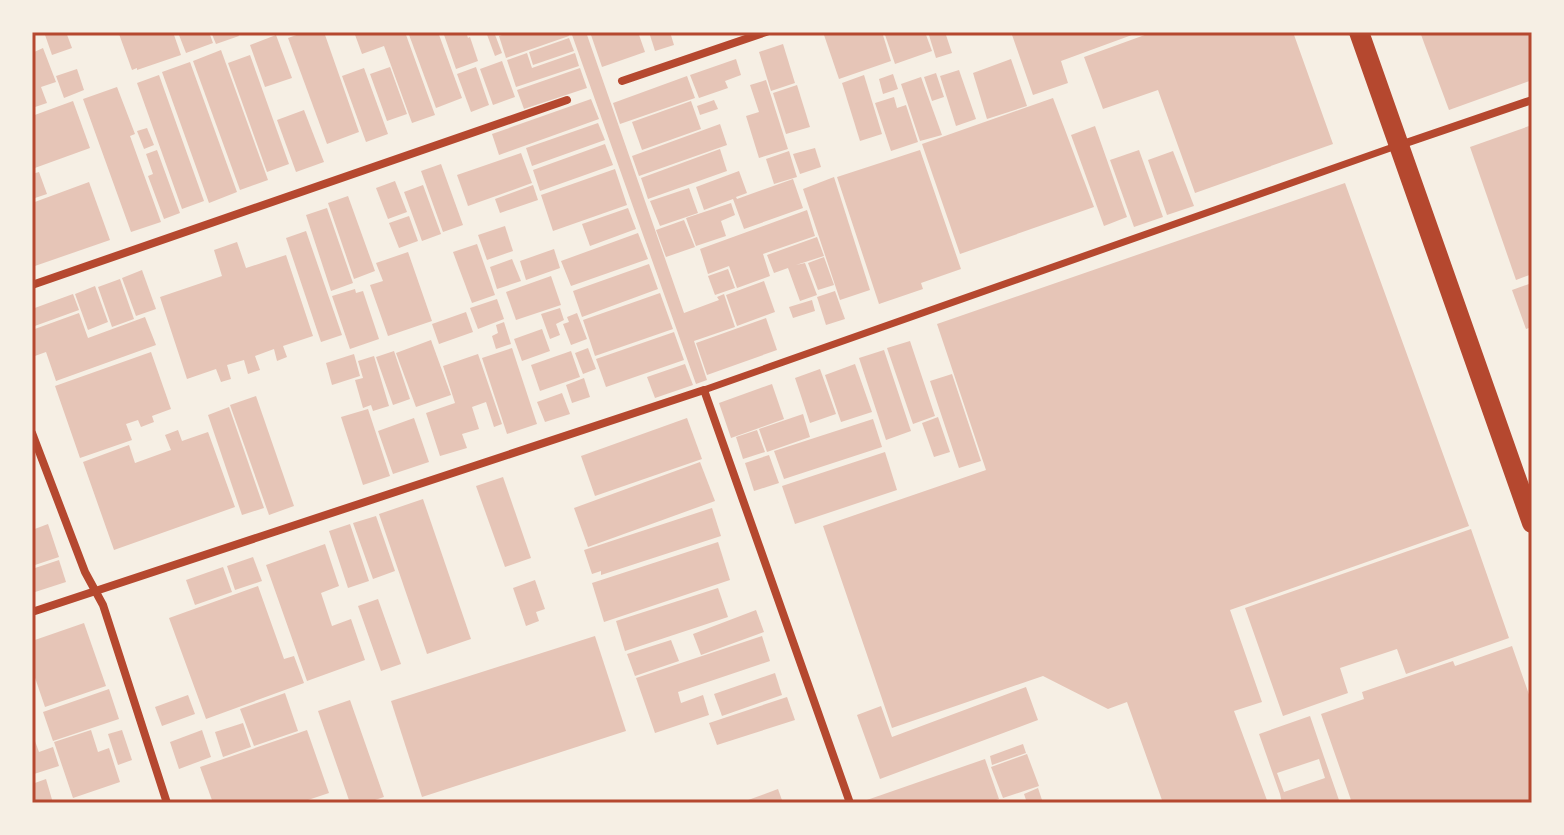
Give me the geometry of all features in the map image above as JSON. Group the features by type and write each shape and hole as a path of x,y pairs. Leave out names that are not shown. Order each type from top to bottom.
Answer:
{"main road":[{"path":"1359,32 1532,523"}],"street":[{"path":"622,81 766,32"},
{"path":"32,285 567,100"},
{"path":"32,612 704,390 1532,100"},
{"path":"704,390 850,803"},
{"path":"32,433 85,572 103,605 167,803"}],"building":[{"path":"44,32 66,32 72,48 52,55"},
{"path":"173,32 181,55 132,70 119,34"},
{"path":"209,32 213,43 186,53 179,35"},
{"path":"211,32 237,32 239,36 216,44"},
{"path":"305,32 324,32 359,132 327,144 288,38"},
{"path":"354,32 405,32 435,115 412,123 384,46 362,54"},
{"path":"408,32 438,32 462,98 436,108"},
{"path":"443,32 466,32 478,61 456,69"},
{"path":"486,32 494,32 502,53 495,56"},
{"path":"511,32 567,32 569,36 506,58 499,36"},
{"path":"571,32 586,32 684,313 719,300 717,297 724,294 735,327 694,341 707,380 696,384"},
{"path":"590,32 638,32 645,52 602,67"},
{"path":"649,32 670,32 674,45 655,51"},
{"path":"823,32 882,32 891,61 839,79"},
{"path":"884,32 925,32 932,51 895,64"},
{"path":"928,32 945,32 952,53 936,58"},
{"path":"1011,32 1140,32 1061,61 1068,83 1033,95"},
{"path":"1153,32 1293,32 1333,144 1195,193 1158,90 1103,109 1084,57"},
{"path":"1420,32 1532,32 1532,80 1449,110"},
{"path":"276,35 292,78 265,87 250,45"},
{"path":"569,38 574,51 533,65 529,52"},
{"path":"783,44 795,83 771,91 759,52"},
{"path":"43,48 56,82 41,87 47,103 32,108 32,53"},
{"path":"221,50 268,180 240,190 193,61"},
{"path":"527,53 532,68 575,53 579,66 516,87 507,60"},
{"path":"250,55 289,164 267,172 228,63"},
{"path":"736,59 741,75 725,81 728,88 699,98 690,75"},
{"path":"1011,59 1027,106 987,119 973,73"},
{"path":"502,61 515,97 493,105 480,69"},
{"path":"190,62 237,192 209,203 162,72"},
{"path":"390,67 407,114 387,121 370,74"},
{"path":"476,67 489,105 471,112 457,74"},
{"path":"364,68 388,134 366,142 342,76"},
{"path":"580,68 587,88 524,109 517,90"},
{"path":"77,69 84,90 64,98 56,76"},
{"path":"959,70 976,119 956,126 940,76"},
{"path":"936,73 944,97 932,101 924,77"},
{"path":"893,74 898,89 883,94 879,79"},
{"path":"159,75 204,201 182,209 137,83"},
{"path":"864,75 882,134 860,141 842,83"},
{"path":"687,76 695,98 620,124 613,103"},
{"path":"921,77 942,135 920,141 901,84"},
{"path":"766,80 788,149 759,158 746,116 759,112 750,85"},
{"path":"797,85 810,127 786,134 773,93"},
{"path":"117,87 135,134 130,136 161,222 131,232 83,99"},
{"path":"894,97 897,108 906,105 918,142 891,151 875,103"},
{"path":"1053,98 1094,207 960,254 922,144"},
{"path":"591,99 599,119 499,155 492,134"},
{"path":"714,100 718,109 700,115 697,106"},
{"path":"73,101 90,148 32,169 32,116"},
{"path":"691,101 701,129 642,150 632,122"},
{"path":"304,110 324,162 296,172 277,120"},
{"path":"598,123 605,140 532,166 526,148"},
{"path":"720,124 727,145 639,176 632,156"},
{"path":"1532,125 1532,274 1516,280 1470,147"},
{"path":"1095,126 1127,217 1104,226 1071,135"},
{"path":"147,128 154,145 144,149 137,131"},
{"path":"605,144 613,165 540,191 533,170"},
{"path":"815,148 821,167 800,174 793,154"},
{"path":"720,149 727,171 648,199 641,178"},
{"path":"157,150 180,213 164,219 148,176 153,174 146,154"},
{"path":"920,150 961,269 921,283 923,289 879,304 837,177"},
{"path":"1139,150 1163,217 1134,227 1110,160"},
{"path":"789,151 797,177 774,184 766,159"},
{"path":"1173,151 1194,206 1167,215 1148,160"},
{"path":"521,153 532,183 468,206 457,175"},
{"path":"441,164 463,225 443,232 421,171"},
{"path":"615,169 627,205 553,231 541,195"},
{"path":"739,171 747,193 737,199 793,179 803,208 744,229 733,199 704,210 696,187"},
{"path":"39,172 47,194 32,199 32,174"},
{"path":"834,177 870,290 840,300 803,189"},
{"path":"395,181 407,212 388,219 376,188"},
{"path":"89,182 110,240 32,267 32,203"},
{"path":"1345,183 1469,526 1230,610 1262,702 1234,711 1268,803 1163,803 1127,702 1108,709 1043,676 892,728 823,526 986,470 937,324"},
{"path":"423,185 441,234 422,241 404,192"},
{"path":"533,185 538,200 500,213 495,199"},
{"path":"689,188 698,213 660,226 650,201"},
{"path":"348,196 375,271 354,279 328,203"},
{"path":"731,203 735,215 721,221 726,236 696,246 686,218"},
{"path":"327,208 353,283 331,291 306,215"},
{"path":"628,208 636,229 590,246 582,224"},
{"path":"807,210 815,236 763,254 770,276 737,288 729,266 708,274 700,249"},
{"path":"409,216 418,241 399,248 389,223"},
{"path":"684,220 695,247 666,257 656,230"},
{"path":"505,226 513,251 487,260 478,235"},
{"path":"306,231 342,335 321,342 286,238"},
{"path":"638,233 648,259 571,286 561,261"},
{"path":"817,237 824,256 796,265 805,263 817,295 800,301 788,268 774,273 767,255"},
{"path":"237,242 246,268 286,255 313,336 283,346 287,357 277,361 274,349 255,356 260,370 248,374 244,360 227,365 231,379 221,382 216,369 187,379 160,297 222,276 214,250"},
{"path":"477,244 495,295 472,303 453,252"},
{"path":"554,249 560,268 526,280 520,261"},
{"path":"408,252 432,321 388,336 370,285 383,281 376,263"},
{"path":"824,257 834,285 818,290 808,263"},
{"path":"512,259 521,281 497,289 490,267"},
{"path":"649,264 658,289 582,317 573,291"},
{"path":"728,269 735,288 715,295 708,276"},
{"path":"142,270 156,309 136,316 122,278"},
{"path":"551,276 561,305 516,320 506,292"},
{"path":"120,279 134,319 112,327 98,287"},
{"path":"764,281 775,312 737,326 726,295"},
{"path":"1532,283 1532,327 1526,329 1512,290"},
{"path":"95,286 108,322 88,330 75,294"},
{"path":"355,289 356,293 363,291 379,339 350,349 332,296"},
{"path":"835,291 845,319 826,325 817,297"},
{"path":"660,293 673,329 595,356 583,320"},
{"path":"73,294 79,310 32,327 32,309"},
{"path":"497,299 504,319 478,329 470,308"},
{"path":"812,300 815,311 793,318 789,307"},
{"path":"560,308 564,320 556,324 560,335 550,339 541,314"},
{"path":"466,312 473,332 439,344 432,324"},
{"path":"79,313 88,338 145,317 156,345 56,381 46,352 32,357 32,330"},
{"path":"577,313 587,339 571,345 563,324 569,322 567,317"},
{"path":"766,318 777,350 707,375 696,343"},
{"path":"504,322 511,344 496,349 492,336 498,333 496,325"},
{"path":"542,329 550,351 522,361 514,339"},
{"path":"674,332 684,360 606,387 596,359"},
{"path":"431,340 451,395 416,407 396,353"},
{"path":"910,341 935,416 913,424 887,348"},
{"path":"512,348 537,424 507,434 482,358"},
{"path":"588,348 596,369 583,374 575,353"},
{"path":"884,350 911,431 886,440 859,358"},
{"path":"394,351 410,399 393,405 376,357"},
{"path":"571,351 580,377 540,391 531,365"},
{"path":"151,352 171,409 152,416 154,422 141,427 138,420 126,424 132,440 80,458 55,386"},
{"path":"354,354 360,376 332,385 326,363"},
{"path":"478,354 502,424 494,427 486,402 472,407 479,429 462,434 467,448 440,456 426,413 455,403 443,366"},
{"path":"374,356 389,406 373,411 371,405 363,408 355,380 363,378 358,361"},
{"path":"685,364 693,385 655,398 647,377"},
{"path":"855,364 872,412 841,422 825,375"},
{"path":"820,369 836,414 810,423 795,378"},
{"path":"952,374 981,461 959,468 930,381"},
{"path":"584,378 590,397 572,403 566,385"},
{"path":"772,384 784,419 731,438 719,403"},
{"path":"562,393 570,414 545,422 537,402"},
{"path":"256,396 294,506 269,515 230,405"},
{"path":"229,407 264,508 242,515 208,415"},
{"path":"368,409 390,476 363,485 341,417"},
{"path":"803,414 810,437 767,452 759,429"},
{"path":"938,417 950,452 934,457 922,423"},
{"path":"414,418 429,462 393,474 378,431"},
{"path":"687,418 702,459 595,496 581,456"},
{"path":"873,419 882,447 784,479 774,451"},
{"path":"178,430 182,441 208,432 235,507 114,550 83,462 129,445 135,463 171,450 165,435"},
{"path":"757,430 765,452 743,459 736,437"},
{"path":"885,452 897,490 795,524 782,486"},
{"path":"769,455 779,483 754,491 745,463"},
{"path":"700,462 715,501 588,547 574,508"},
{"path":"503,477 531,558 505,567 476,486"},
{"path":"423,499 471,639 427,654 379,514"},
{"path":"712,508 721,536 601,575 601,571 592,574 584,550"},
{"path":"376,516 395,571 373,579 353,523"},
{"path":"48,524 59,557 32,566 32,530"},
{"path":"350,524 369,581 348,588 329,531"},
{"path":"1471,529 1509,638 1406,674 1397,649 1340,668 1348,693 1283,716 1245,608"},
{"path":"718,542 730,580 604,622 592,583"},
{"path":"325,544 339,586 321,593 332,626 351,619 365,660 307,681 266,565"},
{"path":"253,557 262,581 235,590 227,566"},
{"path":"59,560 66,582 32,593 32,569"},
{"path":"223,567 232,592 195,605 186,580"},
{"path":"535,580 545,609 536,612 539,621 526,626 513,588"},
{"path":"258,586 284,659 294,656 304,683 206,719 169,618"},
{"path":"718,588 728,617 625,651 616,621"},
{"path":"378,599 401,664 381,671 358,606"},
{"path":"756,610 764,632 701,655 693,634"},
{"path":"84,623 106,686 45,707 32,669 32,641"},
{"path":"595,636 626,731 422,797 391,701"},
{"path":"762,636 770,661 678,692 681,703 703,695 709,715 655,733 636,678"},
{"path":"671,640 679,661 635,676 627,654"},
{"path":"1512,646 1532,703 1532,803 1352,803 1321,714 1364,699 1362,692 1453,661 1455,666"},
{"path":"775,673 782,695 722,716 714,694"},
{"path":"1026,687 1038,720 880,779 857,715 881,706 892,737"},
{"path":"109,689 119,719 53,741 43,712"},
{"path":"285,693 298,731 254,746 240,709"},
{"path":"188,695 195,714 162,726 155,707"},
{"path":"787,697 795,720 717,745 709,723"},
{"path":"350,700 384,797 366,803 350,803 318,711"},
{"path":"1310,716 1340,803 1282,803 1259,734","holes":["1319,759 1325,778 1284,792 1277,773"]},
{"path":"243,723 251,747 223,757 215,732"},
{"path":"91,730 98,752 109,748 120,782 73,798 54,742"},
{"path":"122,730 132,760 118,765 108,734"},
{"path":"202,730 211,757 179,769 170,742"},
{"path":"307,730 329,793 299,803 213,803 200,767"},
{"path":"32,733 39,752 53,747 59,766 34,774"},
{"path":"1023,744 1026,753 992,765 990,756"},
{"path":"1027,754 1039,786 1003,798 991,767"},
{"path":"985,759 999,799 987,803 864,801"},
{"path":"46,779 53,803 32,803 32,784"},
{"path":"1038,788 1043,803 1027,803 1024,794"},
{"path":"778,789 783,803 740,803"}]}
